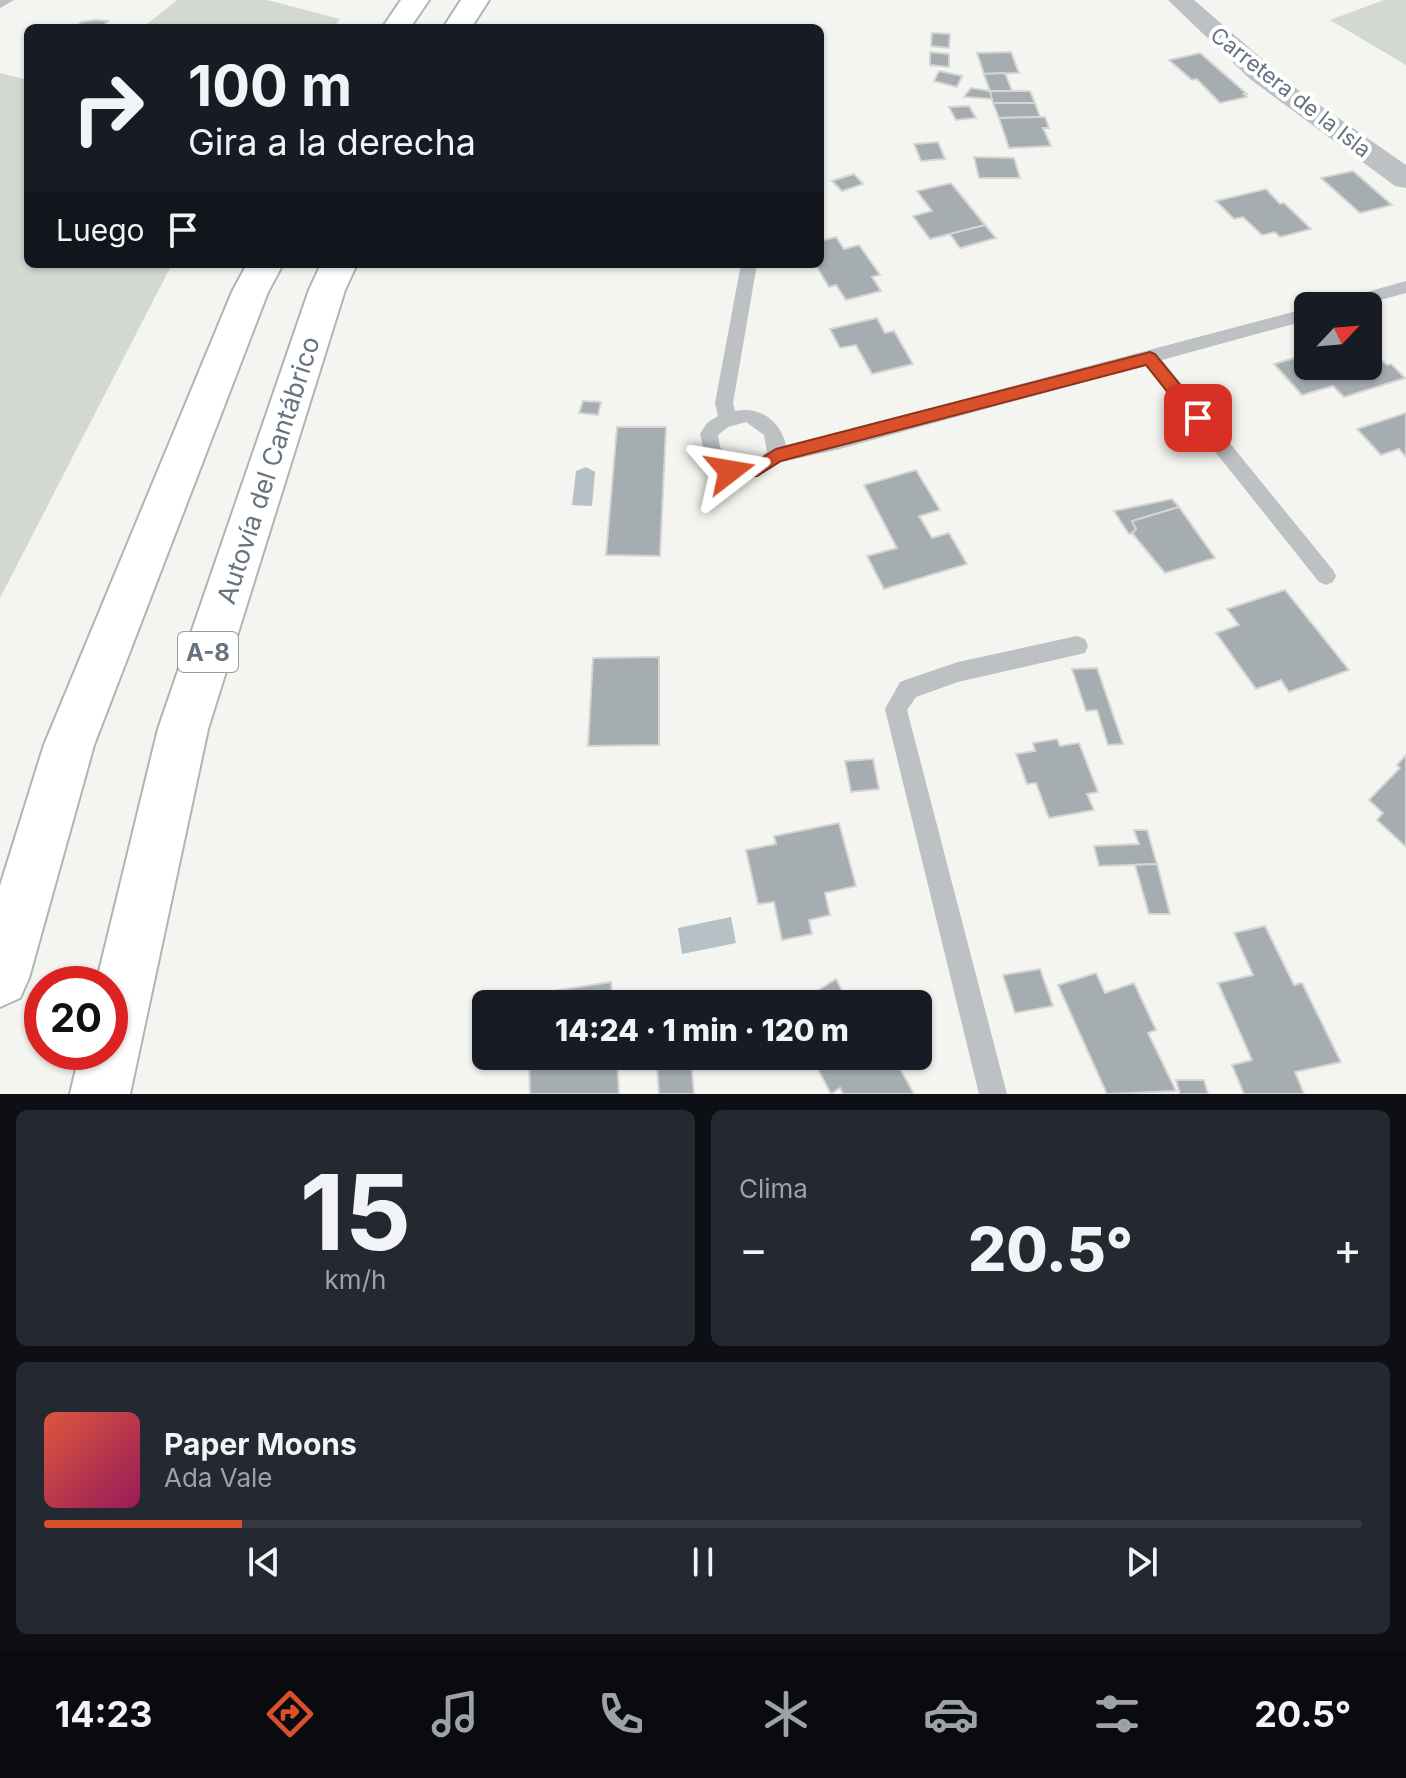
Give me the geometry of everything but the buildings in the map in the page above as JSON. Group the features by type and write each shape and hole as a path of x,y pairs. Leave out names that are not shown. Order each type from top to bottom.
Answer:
{"highway":[{"path":"399,24 415,0"},
{"path":"460,24 475,0"},
{"path":"0,978 69,745 244,307 263,268"},
{"name":"Autovía del Cantábrico","path":"128,972 183,729 327,290 337,268"},
{"name":"Autovía del Cantábrico","path":"100,1094 106,1070"}],"street":[{"name":"Carretera de la Isla","path":"1180,0 1245,60 1320,121 1406,179"}],"lane":[{"path":"727,418 724,403 748,268"},
{"path":"1382,294 1406,287"},
{"path":"776,456 778,446 772,431 763,422 748,415 727,418 713,428 708,440 711,454 730,471 757,469 776,456 1294,318"},
{"path":"1150,358 1326,576"},
{"path":"993,1094 896,709 908,689 958,672 1077,646"}],"shaded area":[{"path":"177,0 267,0 340,19 336,24 147,24"},
{"path":"1384,0 1406,0 1406,65 1330,20"},
{"path":"0,73 24,79 24,268 170,268 0,598"},
{"path":"586,467 595,472 592,506 572,505 576,471"},
{"path":"731,917 736,943 682,954 678,928"}],"route":[{"path":"730,471 757,469 776,456 836,443 1150,358 1198,418"}]}
